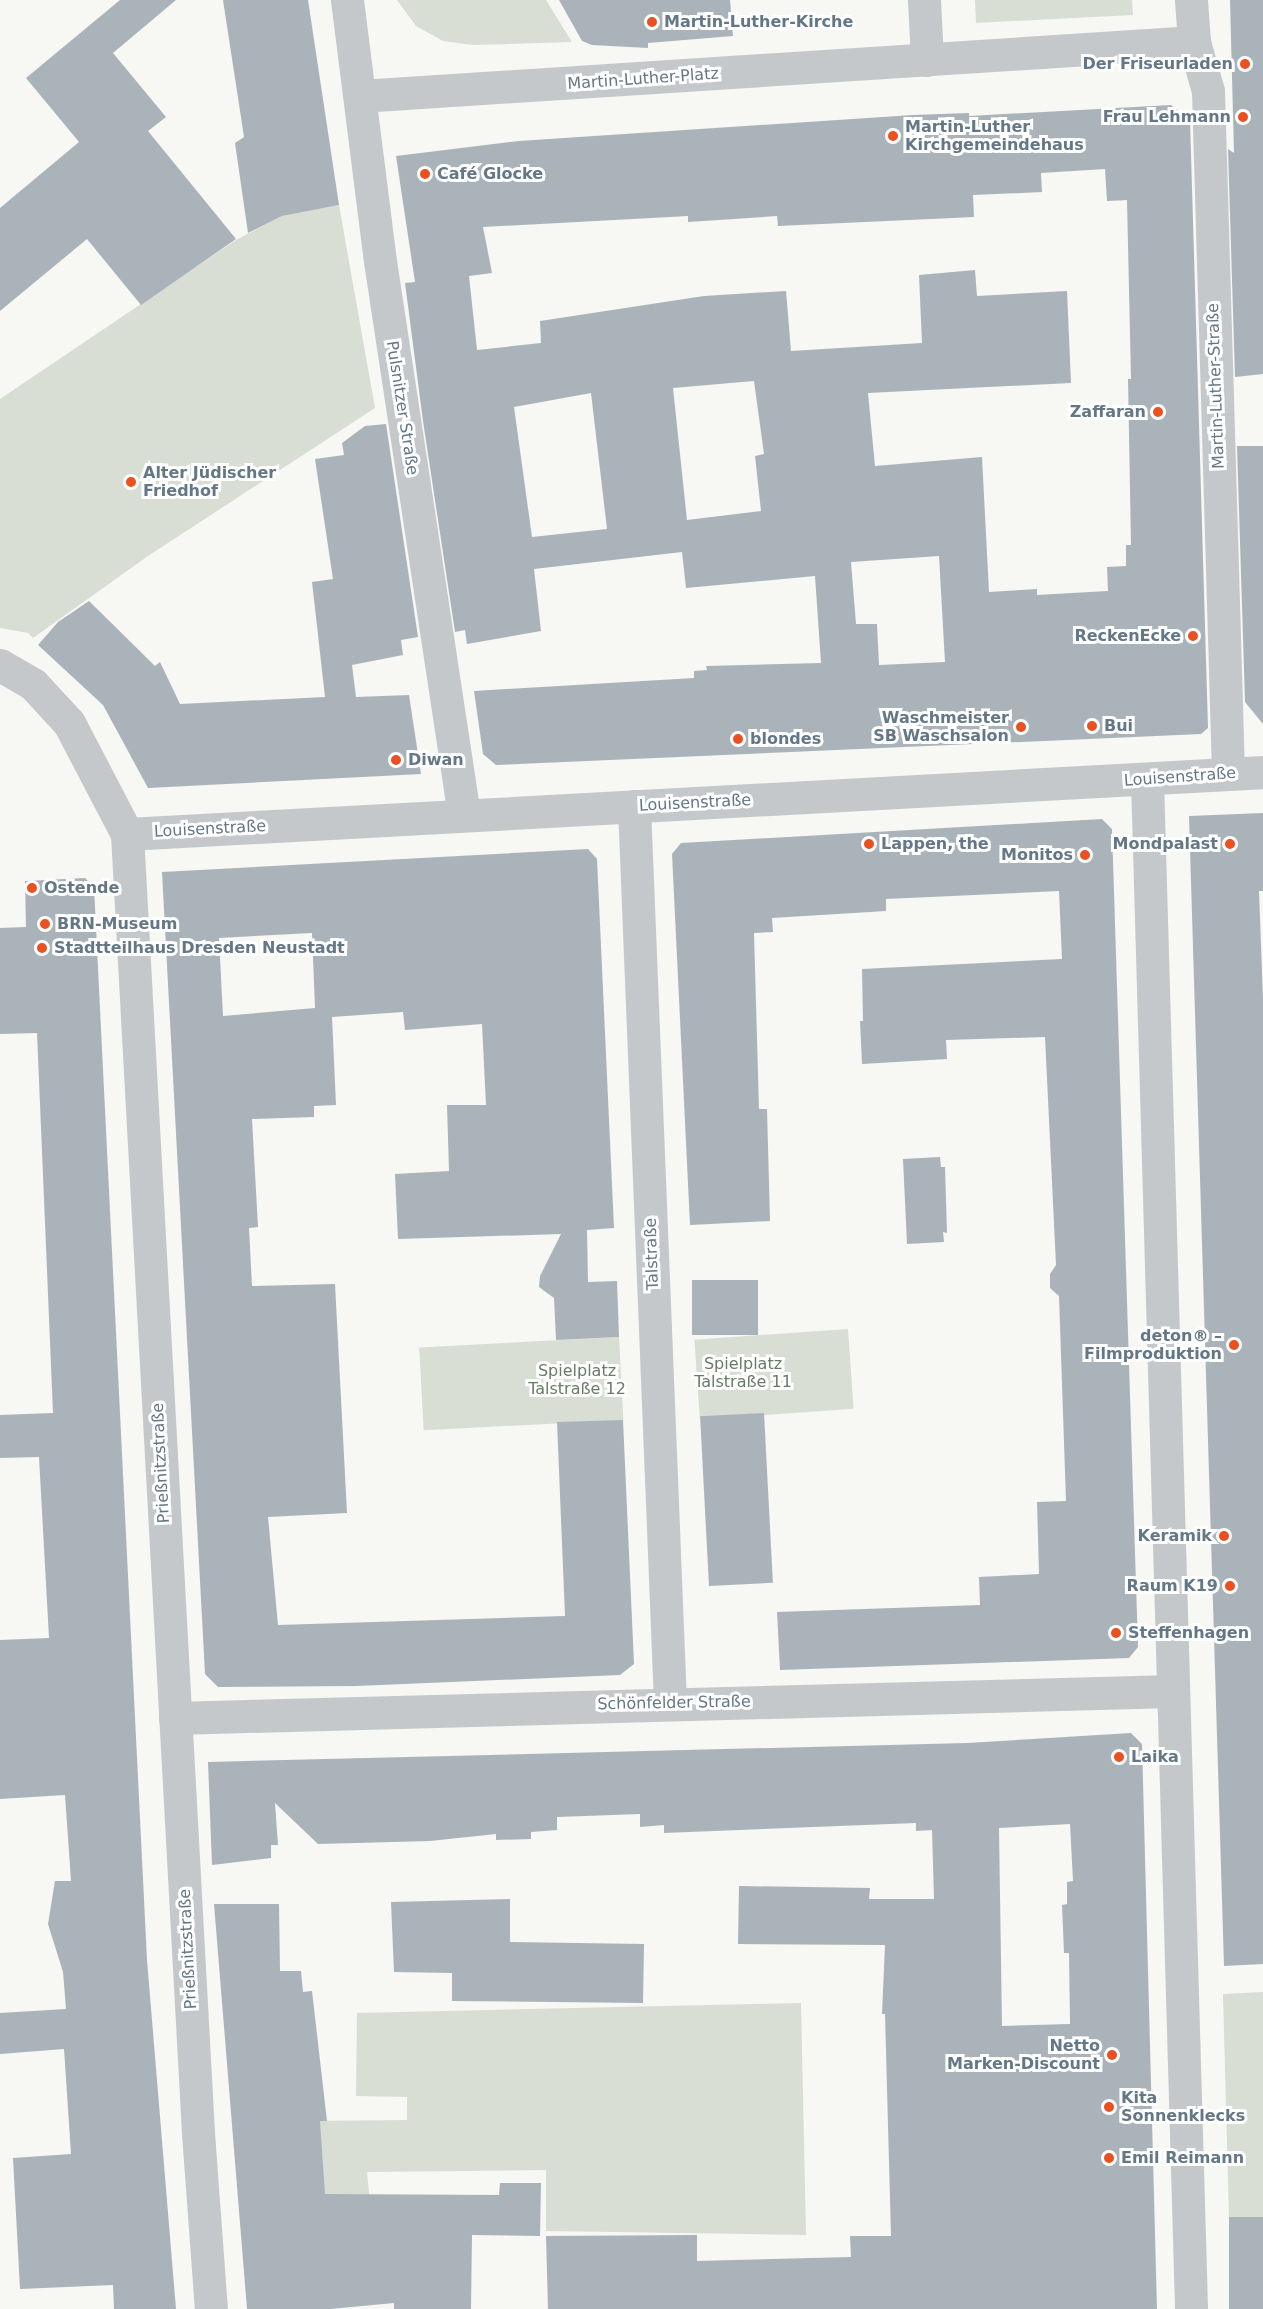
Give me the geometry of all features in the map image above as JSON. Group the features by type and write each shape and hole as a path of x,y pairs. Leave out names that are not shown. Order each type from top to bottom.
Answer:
{"street":[{"name":"Pulsnitzer Straße","path":"347,0 380,261 464,815"},
{"path":"924,0 927,60"},
{"name":"Martin-Luther-Straße","path":"1191,0 1194,42 1208,91 1228,774"},
{"name":"Martin-Luther-Platz","path":"360,96 1194,42"},
{"name":"Prießnitzstraße","path":"0,665 33,684 69,723 127,834 211,2309"},
{"name":"Louisenstraße","path":"127,834 1263,772"},
{"path":"1147,780 1191,2309"},
{"name":"Talstraße","path":"634,806 670,1702"},
{"name":"Schönfelder Straße","path":"176,1718 670,1702 1173,1691"}],"green space":[{"path":"397,0 546,0 572,42 473,45 443,41 416,26"},
{"path":"975,0 1132,0 1133,15 976,23"},
{"name":"Alter Jüdischer Friedhof","path":"339,205 375,408 148,556 33,638 28,633 0,628 0,399 236,240 282,216"},
{"name":"Spielplatz Talstraße 11","path":"848,1329 854,1409 700,1420 694,1340"},
{"name":"Spielplatz Talstraße 12","path":"619,1337 623,1420 424,1430 419,1347"},
{"path":"1263,1992 1263,2217 1229,2218 1223,1994"},
{"path":"801,2003 806,2235 546,2231 546,2170 367,2172 373,2233 321,2233 323,2160 313,2121 407,2120 407,2097 356,2096 357,2013"}],"building":[{"path":"120,0 176,0 113,53 166,117 148,131 236,239 141,305 87,239 0,311 0,208 79,142 26,78"},
{"path":"223,0 308,0 339,205 282,216 248,233 235,143 244,137"},
{"name":"Martin-Luther-Kirche","path":"559,0 730,0 733,36 648,43 648,48 592,45 582,41"},
{"path":"1230,0 1263,0 1263,374 1235,377 1228,149 1234,153"},
{"path":"1171,105 1190,120 1208,728 1201,734 496,765 483,754 474,691 694,678 694,671 707,670 706,666 821,663 815,576 686,588 682,552 534,569 541,631 467,644 465,630 455,632 405,283 415,282 396,156 519,141 913,115 969,113 969,116","holes":["1105,169 1107,201 1127,200 1131,379 1128,379 1131,545 1126,545 1126,566 1107,567 1108,591 1037,595 1037,589 989,592 982,457 875,466 868,393 1071,383 1067,291 977,296 975,270 919,275 922,343 791,351 786,291 704,296 540,321 541,343 477,350 469,276 492,273 483,227 688,216 688,222 777,216 778,226 974,217 973,195 1042,192 1041,173","754,381 764,454 755,456 761,511 687,520 673,388","591,393 607,529 532,537 514,407","939,556 945,662 879,665 877,624 856,624 851,562"]},
{"path":"386,424 418,637 401,640 403,655 352,665 356,697 409,695 421,774 148,788 103,705 38,645 58,622 89,601 155,666 160,662 180,704 325,697 312,582 333,579 315,459 344,455 342,443 365,426"},
{"path":"1237,446 1263,446 1263,724 1245,702"},
{"path":"1263,813 1263,891 1259,891 1263,999 1263,1964 1224,1966 1189,816"},
{"path":"1102,819 1112,829 1138,1647 1129,1658 780,1670 777,1612 980,1605 979,1577 1039,1574 1037,1502 1066,1501 1059,1296 1050,1288 1050,1274 1056,1265 1045,1037 946,1040 947,1059 862,1064 860,1021 863,1021 862,969 1062,959 1059,891 886,899 886,911 772,918 773,932 754,933 759,1109 767,1109 770,1221 690,1225 672,854 681,843"},
{"path":"588,849 597,859 614,1228 587,1230 588,1282 617,1281 619,1337 556,1340 554,1298 539,1287 540,1276 561,1234 398,1239 395,1174 449,1171 447,1105 486,1105 482,1024 405,1030 403,1012 332,1017 336,1105 314,1106 314,1117 252,1119 258,1227 249,1228 252,1286 335,1284 347,1513 268,1517 278,1625 565,1616 557,1422 623,1420 634,1664 620,1675 356,1686 218,1687 205,1674 162,872","holes":["312,933 315,1008 223,1016 219,938"]},
{"path":"85,878 94,887 147,1960 176,2309 114,2309 113,2285 20,2289 13,2158 71,2154 64,2049 0,2054 0,2013 66,2009 63,1972 48,1924 55,1881 71,1881 65,1795 0,1799 0,1640 49,1638 39,1457 0,1458 0,1415 53,1413 37,1033 0,1034 0,928 26,927 25,881"},
{"path":"940,1157 941,1167 945,1167 947,1233 943,1232 944,1242 907,1244 903,1159"},
{"path":"692,1280 758,1280 758,1335 692,1335"},
{"path":"764,1413 773,1583 709,1586 700,1416"},
{"path":"1131,1733 1142,1744 1157,2309 548,2309 546,2236 697,2235 697,2261 851,2257 850,2236 891,2236 885,2014 882,2014 885,1945 738,1944 739,1886 870,1888 869,1899 934,1899 932,1830 916,1831 916,1823 664,1833 664,1825 640,1827 640,1814 557,1817 557,1830 531,1832 531,1839 496,1840 496,1834 430,1841 318,1844 275,1803 278,1845 271,1845 271,1858 212,1865 208,1762 967,1743","holes":["1070,1824 1073,1881 1067,1882 1067,1904 1062,1905 1064,1953 1069,1953 1070,2024 1002,2026 999,1828"]},
{"path":"510,1899 510,1942 644,1944 643,2003 452,2001 452,1973 394,1972 391,1902"},
{"path":"214,1904 279,1904 280,1971 301,1971 303,1992 312,1991 327,2121 320,2121 325,2194 499,2195 500,2183 541,2183 540,2236 472,2235 471,2309 394,2309 394,2303 330,2309 247,2309"},
{"path":"1229,2217 1263,2217 1263,2309 1229,2309"}],"place":[{"name":"Martin-Luther-Kirche","path":"652,22"},
{"name":"Der Friseurladen","path":"1245,64"},
{"name":"Frau Lehmann","path":"1243,117"},
{"name":"Martin-Luther Kirchgemeindehaus","path":"893,136"},
{"name":"Café Glocke","path":"425,174"},
{"name":"Zaffaran","path":"1158,412"},
{"name":"Alter Jüdischer Friedhof","path":"131,482"},
{"name":"ReckenEcke","path":"1193,636"},
{"name":"Bui","path":"1092,726"},
{"name":"Waschmeister SB Waschsalon","path":"1021,727"},
{"name":"blondes","path":"738,739"},
{"name":"Diwan","path":"396,760"},
{"name":"Lappen, the","path":"869,844"},
{"name":"Mondpalast","path":"1230,844"},
{"name":"Monitos","path":"1085,855"},
{"name":"Ostende","path":"32,888"},
{"name":"BRN-Museum","path":"45,924"},
{"name":"Stadtteilhaus Dresden Neustadt","path":"42,948"},
{"name":"deton® – Filmproduktion","path":"1234,1345"},
{"name":"Keramik","path":"1224,1536"},
{"name":"Raum K19","path":"1230,1586"},
{"name":"Steffenhagen","path":"1116,1633"},
{"name":"Laika","path":"1119,1757"},
{"name":"Netto Marken-Discount","path":"1112,2055"},
{"name":"Kita Sonnenklecks","path":"1109,2107"},
{"name":"Emil Reimann","path":"1109,2158"}]}
